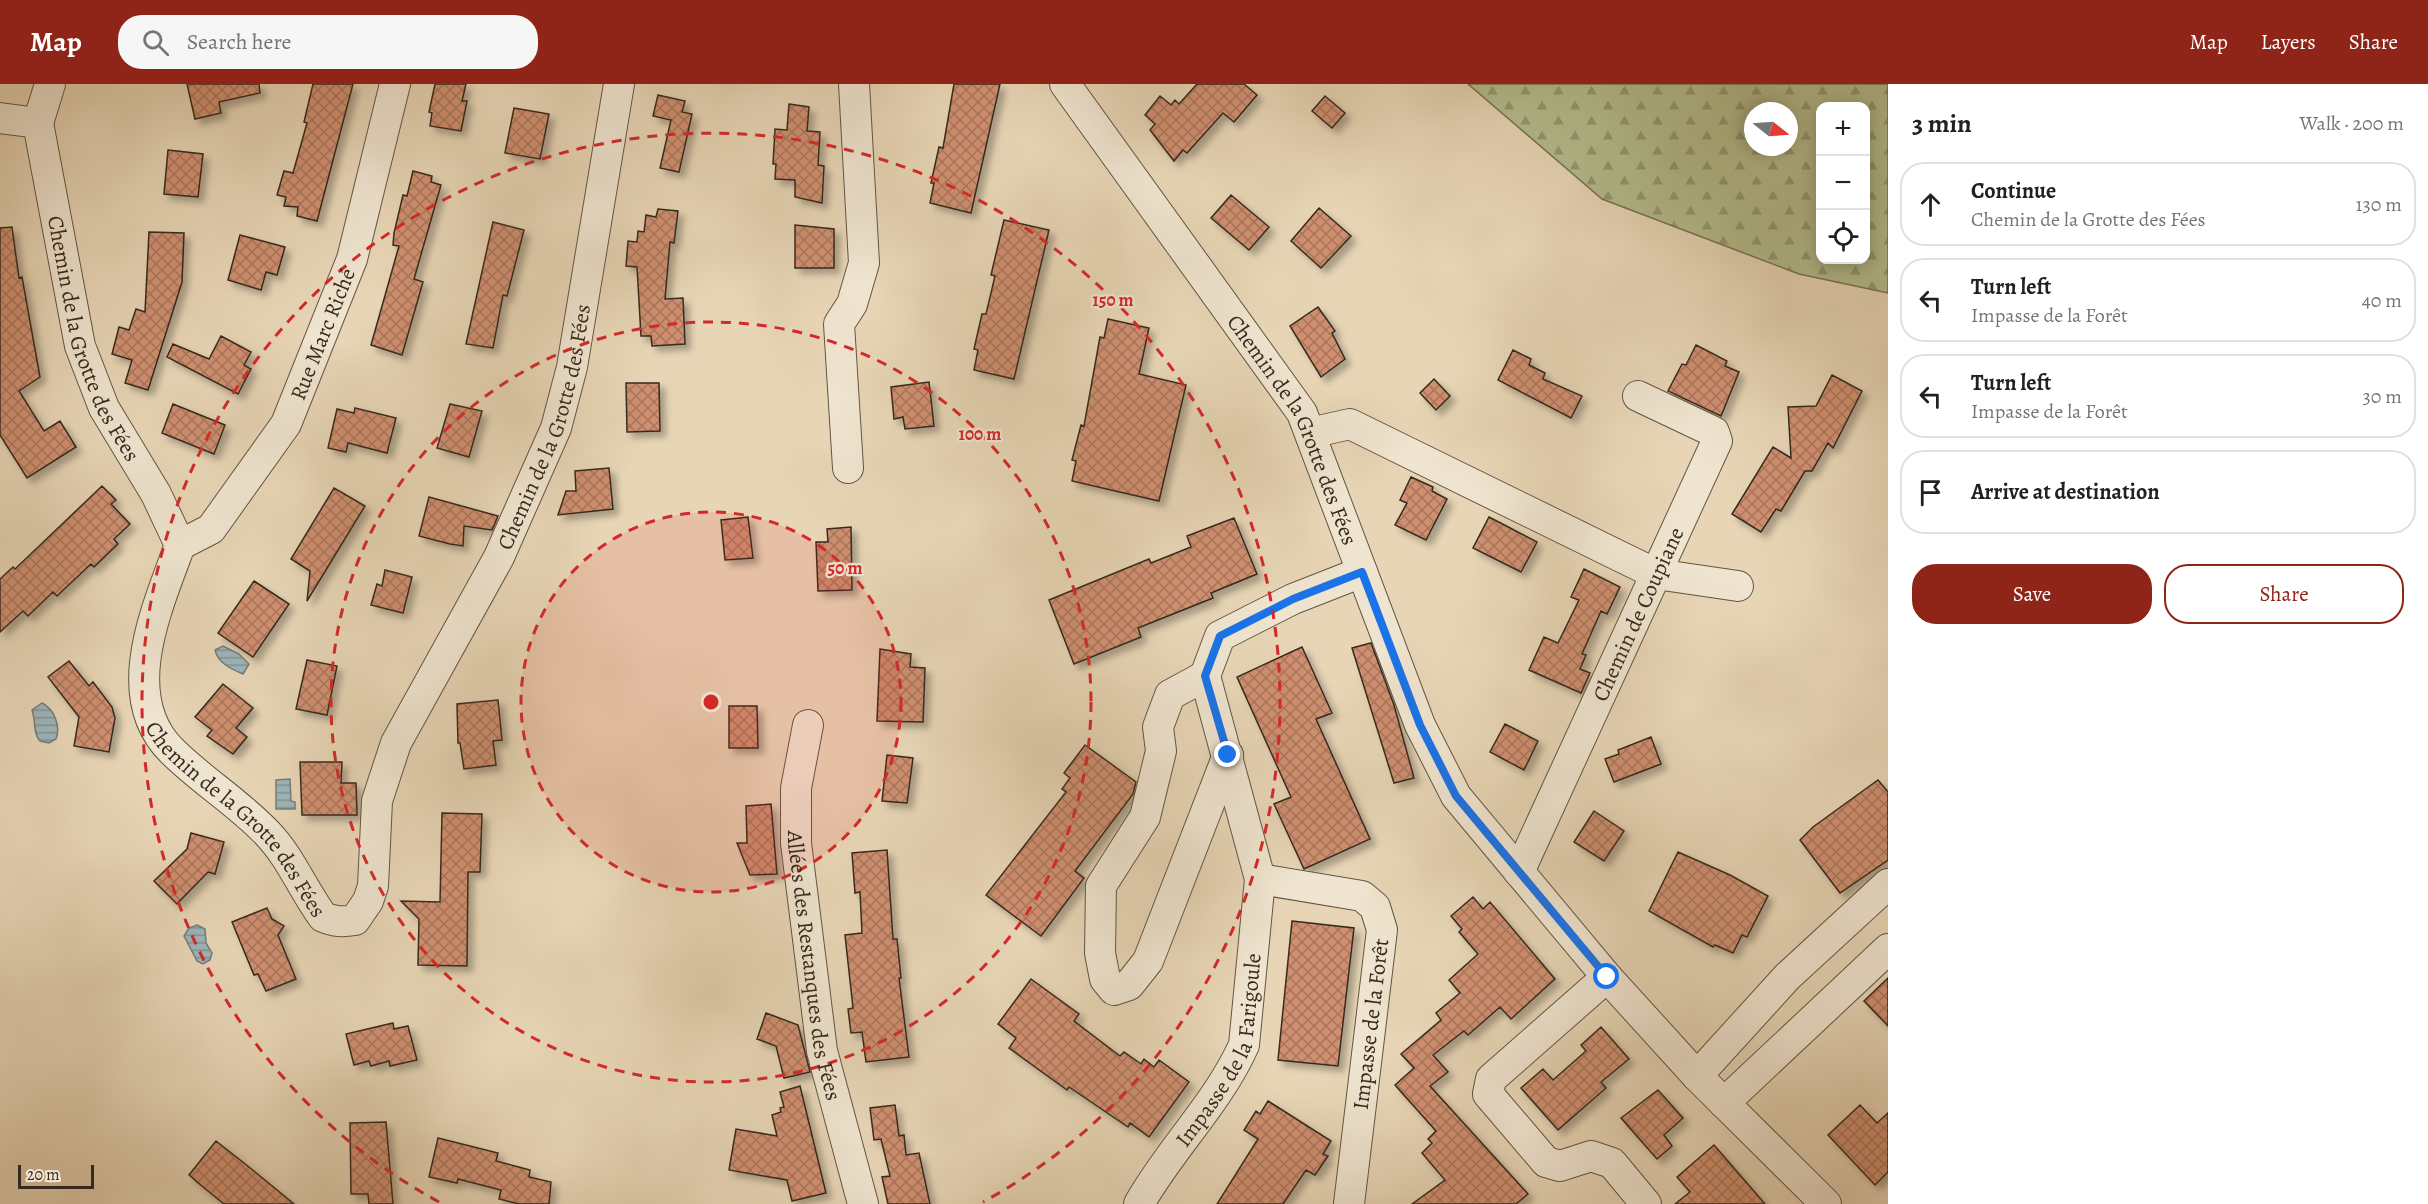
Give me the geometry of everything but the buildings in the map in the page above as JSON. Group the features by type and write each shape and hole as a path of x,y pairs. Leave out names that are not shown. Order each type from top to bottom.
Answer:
{"street":[{"path":"0,118 38,123 50,84"},
{"name":"Rue Marc Riché","path":"180,545 211,529 286,424 352,259 395,84"},
{"name":"Chemin de la Grotte des Fées","path":"38,123 80,346 104,408 156,494 180,545 149,632 144,672 155,730 185,764 270,836 285,855 323,917 334,922 355,920 368,901 373,886 377,801 396,743 499,556 556,428 572,367 619,84"},
{"path":"848,468 838,324 852,304 864,263 854,84"},
{"name":"Chemin de la Grotte des Fées","path":"1065,84 1302,413 1420,725 1456,796 1607,977 1697,1076 1827,1204"},
{"name":"Chemin de Coupiane","path":"1519,872 1717,441 1714,432 1638,396"},
{"path":"1310,434 1345,423 1360,428 1656,573 1738,586"},
{"path":"1260,879 1205,676 1220,636 1293,599 1362,572"},
{"path":"1205,676 1170,695 1158,727 1161,751 1145,817 1101,886 1100,953 1105,980 1114,990 1129,985 1148,962 1228,755"},
{"name":"Allées des Restanques des Fées","path":"808,725 796,788 796,843 822,1051 863,1204"},
{"name":"Impasse de la Farigoule","path":"1139,1204 1152,1180 1233,1069 1244,1045 1260,879"},
{"name":"Impasse de la Forêt","path":"1260,879 1362,896 1375,907 1382,930 1349,1204"},
{"path":"1697,1076 1787,977 1888,884"},
{"path":"1724,1103 1888,949"},
{"path":"1607,977 1491,1078 1488,1094 1546,1162 1560,1166 1591,1156 1612,1163 1646,1204"}],"green space":[{"path":"1468,84 1888,84 1888,293 1799,274 1602,199"}],"water":[{"path":"223,646 239,654 249,664 243,674 230,668 219,659 215,650"},
{"path":"42,703 50,709 57,723 56,739 49,743 40,741 35,731 32,710"},
{"path":"290,779 291,801 295,802 295,809 276,809 276,780"},
{"path":"197,925 205,929 206,943 212,953 210,960 203,964 197,961 184,936 189,928"}],"route":[{"path":"1228,755 1205,676 1220,636 1293,599 1362,572 1420,725 1456,796 1607,977"}]}
